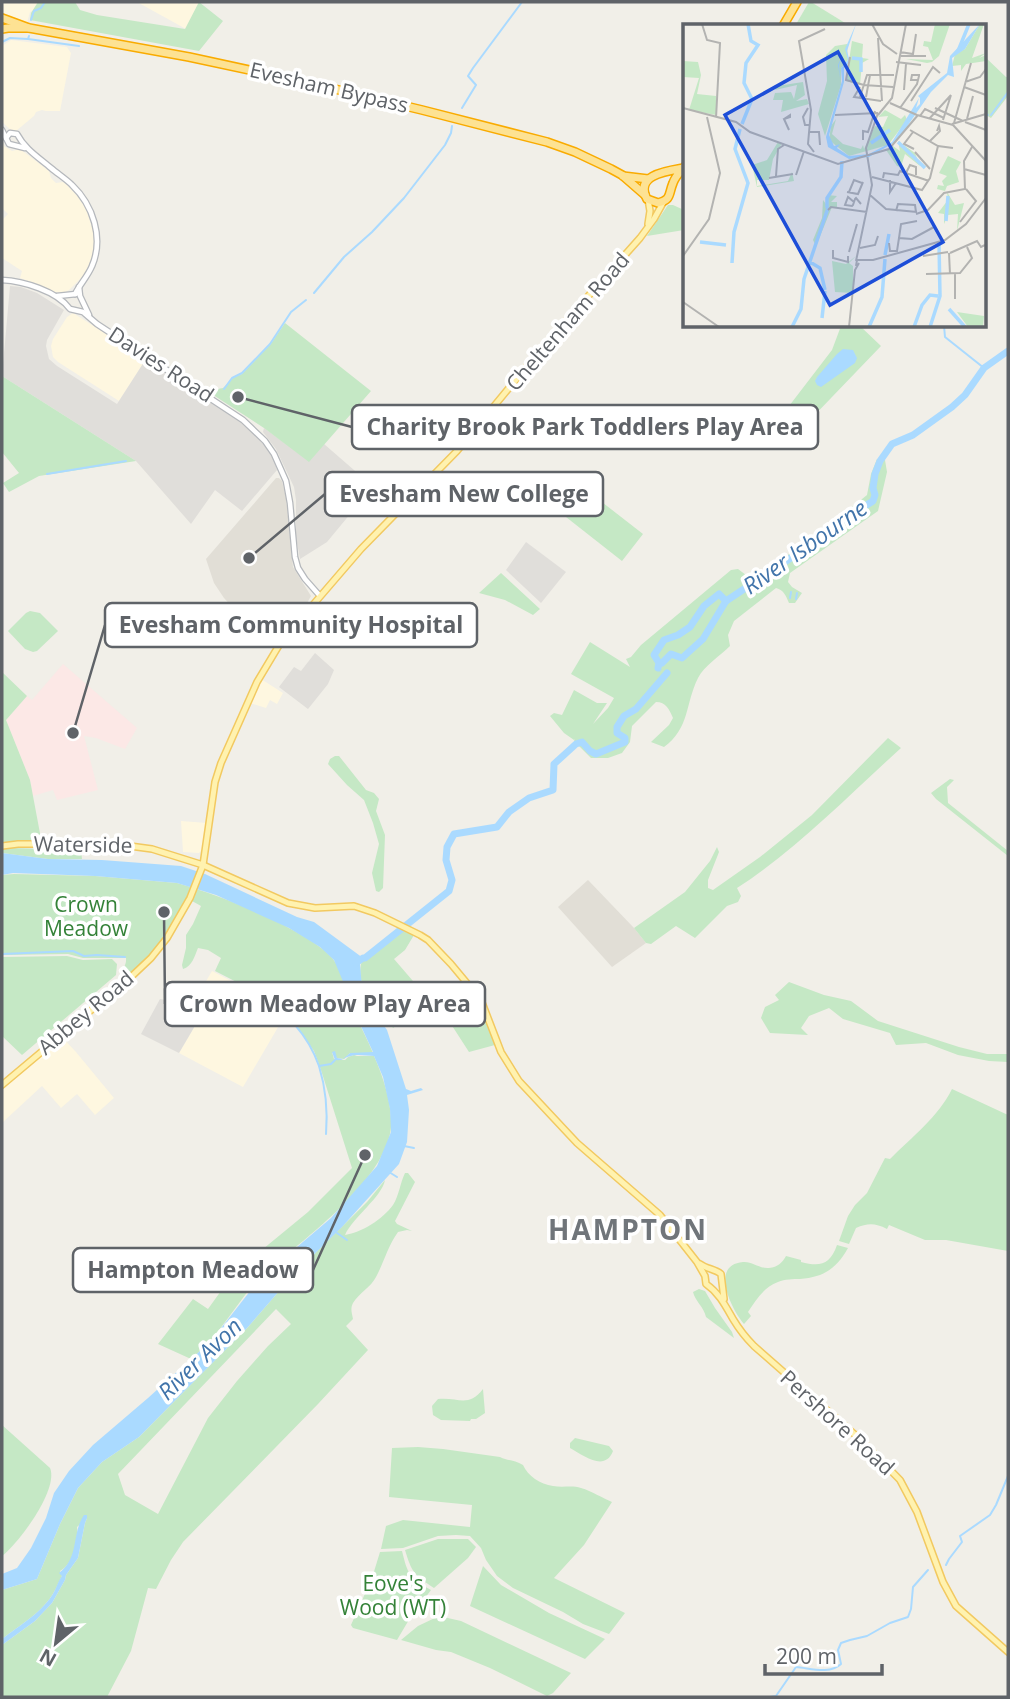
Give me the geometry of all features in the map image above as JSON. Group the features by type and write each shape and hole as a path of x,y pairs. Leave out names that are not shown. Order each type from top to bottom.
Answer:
{"highway":[{"path":"784,24 797,2"},
{"name":"Evesham Bypass","path":"2,18 29,28"},
{"name":"Evesham Bypass","path":"2,29 29,28 262,72 547,142 575,152 622,175 646,197"},
{"path":"683,168 652,177 644,186 646,197 654,202 664,201 683,169"},
{"name":"Evesham Bypass","path":"622,175 652,177"},
{"path":"652,177 664,177 671,188"}],"main road":[{"path":"646,197 650,211 648,227"},
{"name":"Cheltenham Road","path":"203,866 215,782 232,738 269,659 367,543 457,451 542,348 648,227 664,201"},
{"name":"Waterside","path":"2,846 126,844 152,849 203,866"},
{"name":"Pershore Road","path":"203,866 288,903 315,908 355,906 366,909 428,940 481,1000 501,1052 519,1081 577,1143 660,1215 697,1262 705,1276 706,1284 724,1303 742,1333 761,1354 861,1440 900,1480 917,1512 943,1583 956,1606 1008,1652"},
{"name":"Abbey Road","path":"2,1085 151,958 167,938 190,898 203,866"},
{"name":"Pershore Road","path":"697,1262 721,1274 724,1303"},
{"path":"705,1276 712,1270"},
{"path":"712,1288 718,1287 722,1282"}],"street":[{"path":"2,129 8,136 9,144 18,143 17,134 8,136"},
{"name":"Davies Road","path":"18,143 73,186 82,196 94,221 97,244 93,264 79,287 77,296 89,316 97,324 243,420 274,454 286,481 298,568 320,596"},
{"name":"Davies Road","path":"2,280 24,282 56,296 70,309 77,309 89,316"},
{"path":"56,296 77,296"},
{"path":"66,303 67,297 77,296"},
{"path":"77,296 81,306 77,309"}],"shaded area":[{"path":"2,2 51,2 30,12 27,23 2,15"},
{"path":"137,2 199,2 186,29"},
{"path":"11,40 67,47 71,53 60,111 36,112 16,131 12,131 2,122 2,46"},
{"path":"2,139 4,146 12,151 20,149 49,171 56,183 63,182 67,185 86,209 93,230 92,259 83,276 64,293 20,278 22,271 2,258 2,220 8,214 2,208"},
{"path":"10,286 37,293 64,310 46,346 49,359 57,366 117,404 146,359 237,418 268,450 277,470 242,511 215,490 191,524 136,461 2,376"},
{"path":"73,313 146,359 119,401 53,357 53,339 67,317"},
{"path":"264,428 309,461 324,444 362,477 370,490 327,542 300,559 296,537 294,487 276,449 263,432"},
{"path":"276,478 282,481 286,498 293,567 311,596 277,640 263,631 259,636 224,598 214,583 206,559"},
{"path":"526,542 566,572 541,603 506,570"},
{"path":"315,653 334,670 328,684 308,709 279,687 294,667 301,671"},
{"path":"63,664 137,728 125,749 84,736 98,790 57,800 53,790 33,796 30,780 6,720 27,696 32,700"},
{"path":"261,679 283,693 277,704 270,700 266,708 250,703"},
{"path":"181,821 207,823 203,849 199,853 183,852"},
{"path":"588,880 646,943 612,967 558,907"},
{"path":"212,971 258,995 284,1017 243,1087 179,1053 199,1019 188,1012"},
{"path":"160,999 199,1019 179,1053 141,1034"},
{"path":"61,1036 114,1098 95,1115 77,1094 61,1108 42,1086 2,1123 2,1087"}],"green space":[{"path":"38,2 75,2 80,10 97,15 185,29 199,2 223,21 199,51 30,20"},
{"path":"811,2 847,24 796,24"},
{"path":"986,58 1008,77 1008,96 991,118 986,115"},
{"path":"668,205 683,210 683,230 647,236"},
{"path":"285,323 371,391 309,462 264,428 207,391 223,388 233,378 242,374 270,345"},
{"path":"841,327 861,327 881,346 807,423 786,410 832,350"},
{"path":"2,376 136,461 39,476 9,492 3,483 19,473 2,452"},
{"path":"877,459 885,460 887,472 878,511 790,573 788,582 802,593 795,603 789,603 783,592 776,588 734,621 728,635 730,646 701,674 683,724 672,740 664,747 651,742 673,718 667,707 659,702 632,726 630,742 622,753 608,758 591,758 575,739 564,733 550,716 554,713 562,715 574,690 597,703 607,703 593,724 614,698 571,674 590,642 630,667 626,659 731,570 738,569 750,578 807,543 867,495"},
{"path":"571,478 643,534 622,561 552,506"},
{"path":"501,573 540,609 533,615 505,600 479,593"},
{"path":"30,611 40,613 58,631 33,652 25,649 8,631"},
{"path":"2,672 27,696 6,720 30,780 42,844 2,846"},
{"path":"888,738 901,748 801,839 737,888 741,896 738,902 727,906 695,938 676,926 651,944 646,943 634,928 685,892 710,861 717,847 719,852 708,880 708,888 713,890 760,857 812,815"},
{"path":"335,756 339,756 366,790 379,799 376,811 385,835 383,888 379,892 376,891 372,873 379,844 373,823 364,800 328,764"},
{"path":"950,779 954,780 947,787 948,803 1008,851 1008,856 931,793"},
{"path":"2,849 81,850 82,859 48,859 2,853"},
{"name":"Crown Meadow","path":"2,875 95,876 177,883 194,888 183,912 147,960 122,984 126,958 83,958 68,954 2,955"},
{"path":"196,889 228,900 289,928 323,949 333,959 340,970 353,1009 373,1053 350,1053 344,1059 337,1058 332,1052 334,1059 345,1060 354,1055 374,1056 387,1094 391,1115 390,1134 384,1152 373,1170 344,1204 279,1261 263,1249 308,1212 352,1168 314,1051 289,1016 260,994 215,971 221,958 208,950 198,948 191,963 183,969 186,935 201,906 192,901"},
{"path":"400,930 414,935 405,950 394,959 425,995 435,1001 464,984 475,997 445,1017 432,1003 393,1028 382,1012 378,1014 369,1002 360,972 363,958"},
{"path":"67,956 83,960 112,959 117,964 116,975 22,1055 2,1036 2,957"},
{"path":"789,982 824,995 851,1001 878,1021 959,1047 987,1054 1008,1054 1008,1062 958,1055 926,1043 896,1045 890,1033 843,1019 829,1008 809,1016 801,1028 808,1035 770,1033 761,1018 765,1007 779,1000 775,995"},
{"path":"479,1002 495,1045 469,1052 449,1021"},
{"path":"952,1089 1008,1115 1008,1251 946,1240 925,1240 889,1225 887,1229 875,1225 860,1226 856,1228 849,1244 839,1241 848,1216 867,1193 885,1158 890,1159 924,1126 940,1109"},
{"path":"405,1173 415,1182 395,1221 412,1231 398,1232 374,1281 353,1303 353,1319 346,1326 368,1350 183,1542 156,1589 148,1588 131,1651 107,1697 2,1697 2,1645 35,1621 52,1603 78,1558 87,1518 77,1527 74,1552 65,1568 60,1571 62,1576 49,1599 31,1618 2,1639 2,1590 37,1579 78,1488 102,1462 139,1437 248,1327 294,1274 367,1202 385,1180 379,1193 345,1235 365,1228 383,1216 395,1201","holes":["276,1309 291,1324 237,1381 208,1418 158,1514 125,1495 118,1474"]},
{"path":"837,1245 848,1248 834,1267 816,1276 773,1284 754,1303 748,1312 751,1316 744,1324 726,1289 727,1271 733,1265 746,1262 766,1268 772,1267 786,1256 801,1262 819,1264 831,1257"},
{"path":"236,1270 257,1279 211,1341 191,1359 158,1344 193,1299 208,1309"},
{"path":"699,1289 705,1291 734,1338 706,1317 693,1292"},
{"path":"483,1389 485,1413 476,1419 441,1420 433,1415 432,1406 438,1399 468,1400"},
{"path":"2,1425 50,1468 51,1477 49,1489 36,1515 18,1540 2,1556"},
{"path":"575,1438 609,1446 613,1451 605,1461 588,1458 570,1448 570,1443"},
{"path":"418,1447 500,1457 523,1465 531,1476 544,1483 557,1487 581,1488 612,1502 584,1545 554,1578 625,1613 609,1634 583,1624 513,1588 497,1576 481,1548 470,1536 438,1536 403,1548 381,1549 386,1526 403,1520 470,1527 472,1505 389,1497 392,1448"},
{"path":"438,1539 468,1539 476,1547 468,1558 434,1588 415,1573 405,1550"},
{"name":"Eove's Wood (WT)","path":"402,1551 410,1575 431,1590 397,1640 353,1628 351,1625 372,1578 380,1552"},
{"path":"483,1566 501,1585 549,1613 605,1639 585,1659 470,1606"},
{"path":"439,1616 461,1621 571,1673 547,1696 451,1652 401,1640 418,1626"}],"water":[{"path":"843,349 853,350 857,358 855,363 821,387 817,385 817,377"},
{"name":"River Avon","path":"2,853 48,859 181,866 314,922 363,958 360,964 362,987 369,1004 387,1030 406,1089 423,1090 407,1095 407,1142 399,1164 342,1227 294,1274 248,1327 139,1437 102,1462 78,1488 37,1579 2,1590 2,1574 17,1568 31,1548 46,1518 54,1493 69,1471 93,1445 211,1341 258,1281 258,1277 263,1276 331,1218 377,1166 391,1132 390,1109 383,1077 374,1056 353,1055 344,1058 350,1053 373,1052 334,960 320,947 289,928 216,895 177,883 13,873 2,875"},
{"path":"335,1051 337,1058 342,1059 335,1060 332,1052"},
{"path":"84,1515 87,1515 87,1518 78,1558 52,1603 35,1621 2,1645 2,1639 37,1612 54,1592 62,1576 59,1573 66,1567 73,1553"}],"waterway":[{"path":"31,20 34,11 41,8 45,2"},
{"path":"462,108 476,85 468,76 522,2"},
{"path":"2,42 10,38 28,39 29,36"},
{"path":"28,39 79,46"},
{"path":"991,115 1008,92"},
{"path":"314,293 344,257 404,198 445,145 452,126"},
{"path":"224,389 232,378 242,373 270,344 291,312 306,300"},
{"path":"944,327 945,337 984,368"},
{"name":"River Isbourne","path":"662,663 671,654 682,658 703,639 726,601 873,501 875,474 892,444 913,435 952,407 965,395 984,368 1008,351"},
{"path":"47,474 126,461"},
{"path":"790,598 791,592"},
{"path":"796,599 797,593"},
{"path":"658,668 659,663 654,655 664,640 690,627 704,606 719,594 726,601"},
{"name":"River Isbourne","path":"356,963 449,891 452,880 446,860 447,847 454,834 497,827 509,812 529,798 553,790 554,764 576,744 582,742 596,754 625,742 625,738 617,733 617,727 624,716 636,709 667,673"},
{"path":"2,954 73,951 84,956 125,957"},
{"path":"260,994 295,1025 309,1044 319,1066 331,1064 335,1060"},
{"path":"319,1066 326,1100 326,1134"},
{"path":"404,1146 414,1148"},
{"path":"389,1172 397,1177"},
{"path":"337,1233 347,1240"},
{"path":"946,1565 962,1542 960,1536 990,1515 1008,1476"},
{"path":"770,1697 776,1696 796,1667 819,1670 836,1667 841,1664 838,1650 841,1643 867,1636 890,1623 908,1617 913,1587 928,1570"}],"ferry route":[{"path":"258,1277 280,1289"}],"place":[{"name":"Charity Brook Park Toddlers Play Area","path":"238,397"},
{"name":"Evesham New College","path":"249,558"},
{"name":"Evesham Community Hospital","path":"73,733"},
{"name":"Crown Meadow Play Area","path":"164,912"},
{"name":"Hampton Meadow","path":"365,1155"}],"district":[{"name":"HAMPTON","path":"628,1230"}]}
